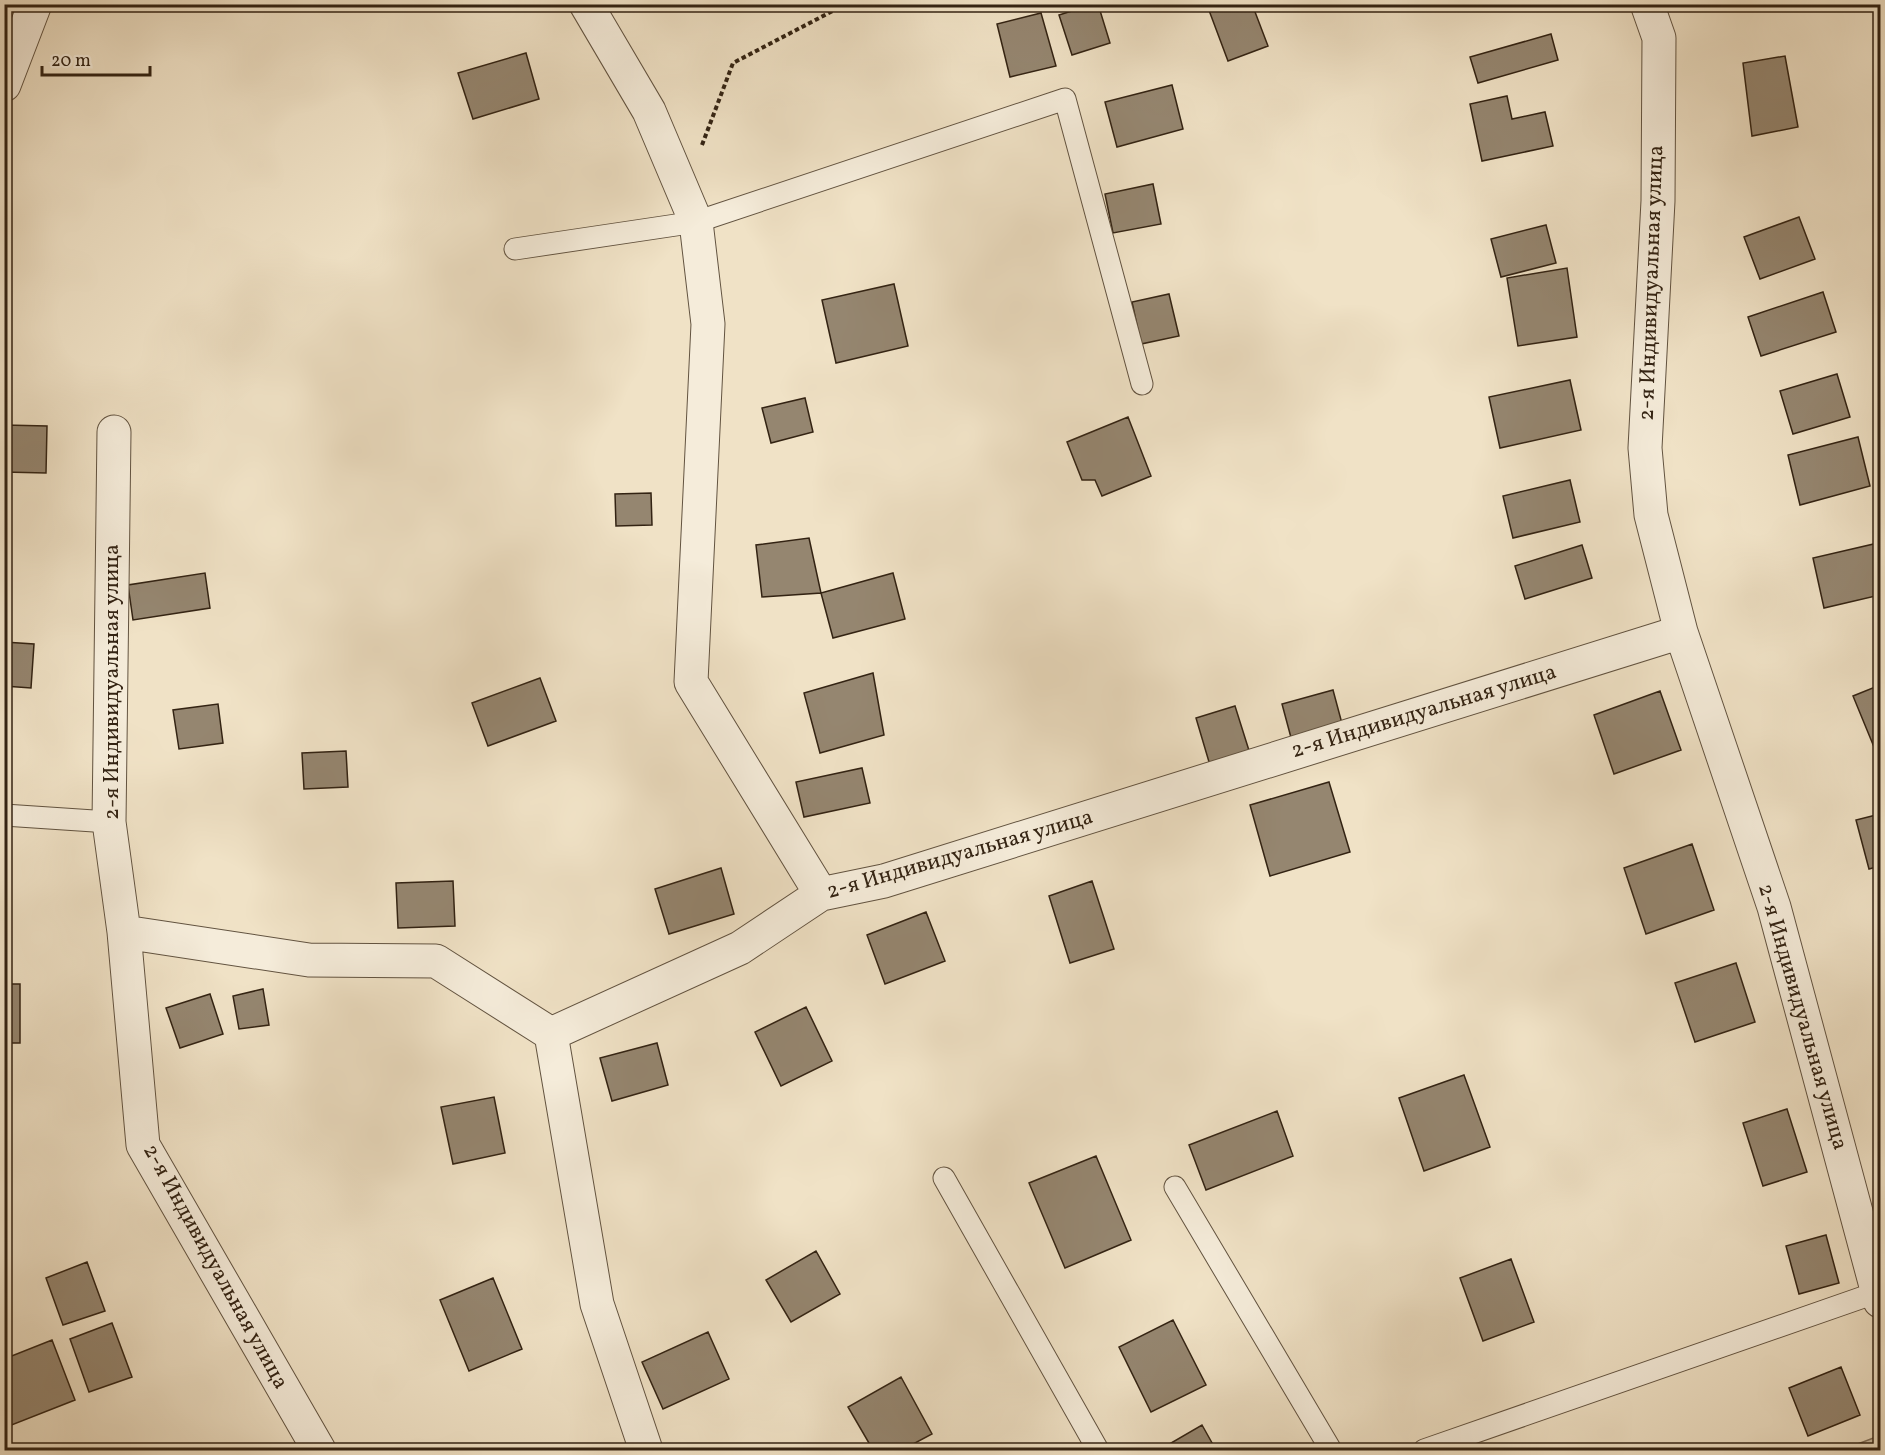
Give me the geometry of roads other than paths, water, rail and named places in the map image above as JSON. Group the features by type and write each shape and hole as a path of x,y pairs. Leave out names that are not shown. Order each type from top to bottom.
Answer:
{"street":[{"path":"4,85 35,4"},
{"path":"586,4 650,111 690,208 708,324 690,682 821,894"},
{"name":"2-я Индивидуальная улица","path":"1647,4 1659,38 1658,201 1645,448 1651,515 1681,632 1774,907 1879,1297"},
{"name":"2-я Индивидуальная улица","path":"114,432 109,822 124,932 143,1145 319,1450"},
{"name":"2-я Индивидуальная улица","path":"551,1034 740,948 821,894 895,878 1681,632"},
{"path":"124,932 309,960 436,961 551,1034 597,1304 646,1450"}],"lane":[{"path":"514,249 690,208 1065,99 1142,384"},
{"path":"4,815 109,822"},
{"path":"944,1178 1098,1450"},
{"path":"1175,1187 1329,1450"},
{"path":"1424,1450 1879,1297"}]}
